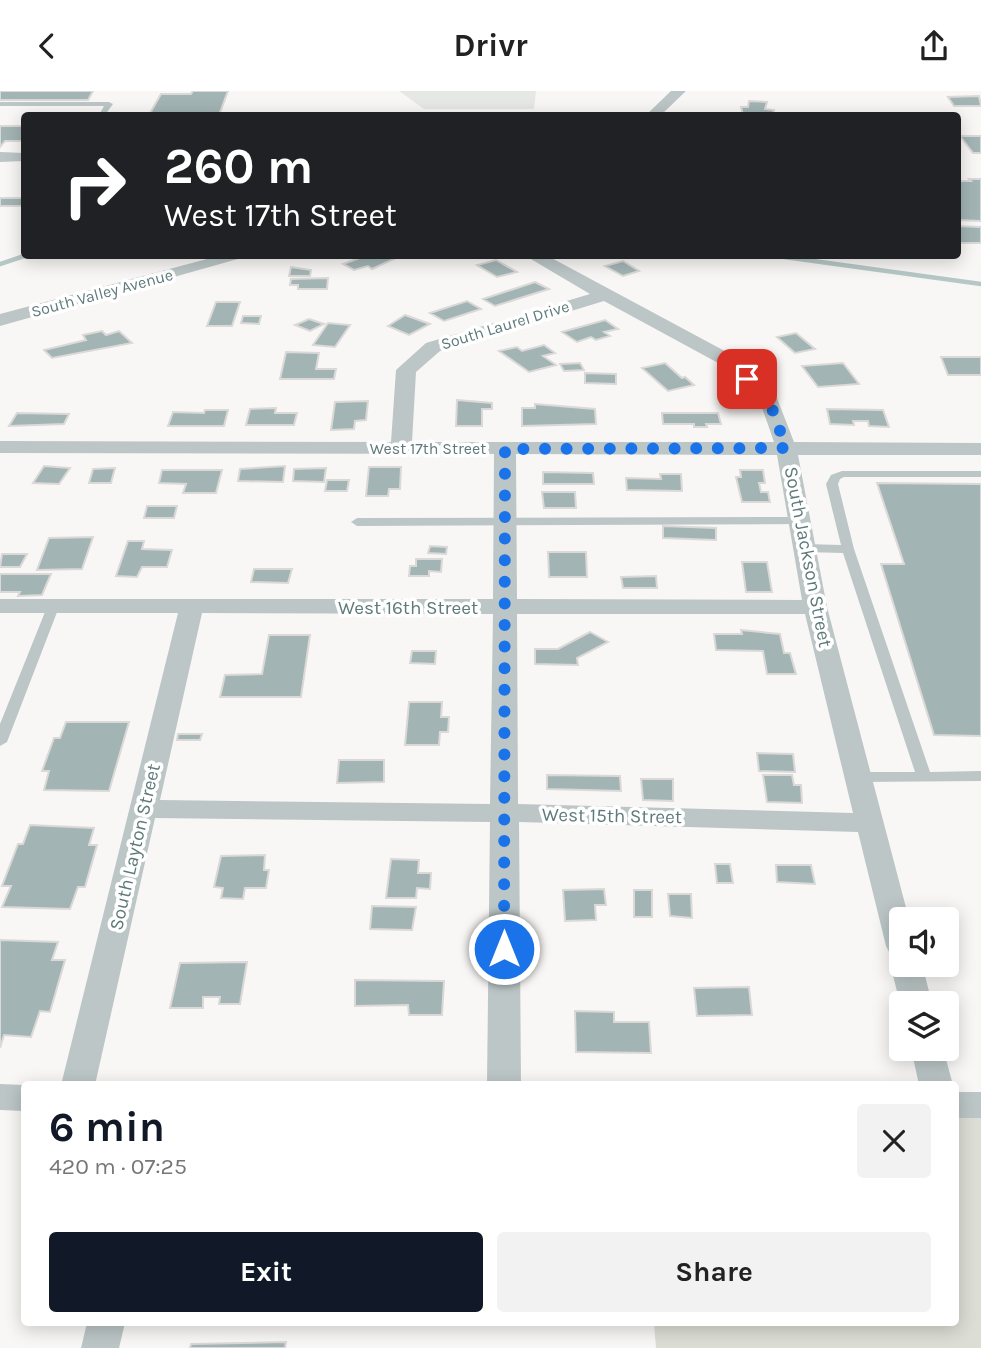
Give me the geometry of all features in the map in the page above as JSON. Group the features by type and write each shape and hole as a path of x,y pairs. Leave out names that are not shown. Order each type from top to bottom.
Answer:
{"street":[{"path":"656,112 679,91"},
{"path":"0,157 21,157"},
{"name":"South Valley Avenue","path":"0,320 229,259"},
{"name":"South Jackson Street","path":"539,259 727,361 768,397 786,448 815,607 891,907"},
{"name":"South Laurel Drive","path":"401,448 406,370 433,347 605,295"},
{"name":"West 17th Street","path":"2,452 401,448 981,449"},
{"path":"504,1081 505,449"},
{"name":"West 16th Street","path":"0,606 191,609 815,607"},
{"name":"South Layton Street","path":"79,1081 191,609"},
{"name":"West 15th Street","path":"144,809 505,813 870,823"},
{"path":"930,1061 935,1081"},
{"path":"0,1097 21,1098"},
{"path":"959,1105 981,1105"},
{"path":"100,1348 105,1326"}],"lane":[{"path":"0,104 109,104 104,112"},
{"path":"851,448 861,474"},
{"path":"924,777 848,549 832,484 835,477 842,474 981,474"},
{"path":"357,522 799,521"},
{"path":"805,548 848,549"},
{"path":"0,742 53,607"},
{"path":"858,777 981,776"}],"shaded area":[{"path":"399,91 536,91 534,109 424,109"},
{"path":"959,1117 981,1117 981,1348 656,1348 654,1326 959,1326"}],"building":[{"path":"0,91 93,91 88,100 0,100"},
{"path":"193,91 228,91 220,112 151,112 161,94 191,94"},
{"path":"979,96 981,106 954,106 948,97"},
{"path":"749,101 767,102 765,109 774,110 742,112 741,107 748,107"},
{"path":"0,126 21,126 21,141 5,141 0,147"},
{"path":"961,136 981,136 981,153 973,153"},
{"path":"969,179 981,179 981,221 961,220 961,181 971,181"},
{"path":"0,198 21,198 21,206 0,206"},
{"path":"961,226 981,227 981,243 961,243"},
{"path":"357,259 394,259 372,269 368,266 354,270 343,264"},
{"path":"496,260 517,272 497,277 477,265"},
{"path":"623,261 639,271 623,276 605,266"},
{"path":"291,267 311,270 310,276 289,276"},
{"path":"328,278 327,289 298,289 298,285 290,285 291,279"},
{"path":"535,282 549,289 495,306 483,299"},
{"path":"467,301 481,309 444,321 430,313"},
{"path":"216,302 240,302 232,326 207,326"},
{"path":"405,315 430,324 409,335 388,326"},
{"path":"243,316 261,316 259,324 241,323"},
{"path":"309,319 324,324 310,331 295,325"},
{"path":"605,320 618,329 604,332 610,336 596,340 591,337 577,342 562,332"},
{"path":"328,323 350,325 335,347 313,345"},
{"path":"102,331 106,335 119,331 132,343 52,358 44,350 86,340 83,335"},
{"path":"796,333 815,349 795,353 777,337"},
{"path":"544,345 555,353 543,356 556,365 529,372 499,351 517,347 522,351"},
{"path":"286,352 319,353 316,369 336,369 334,379 280,379"},
{"path":"941,357 981,357 981,375 948,375"},
{"path":"580,363 584,370 564,371 560,364"},
{"path":"665,363 694,385 668,391 642,368"},
{"path":"843,363 859,384 818,387 802,366"},
{"path":"585,373 616,374 616,384 585,383"},
{"path":"457,400 492,403 492,409 482,409 482,426 456,426"},
{"path":"368,401 366,420 355,421 354,429 331,430 335,402"},
{"path":"535,404 595,409 596,424 522,426 522,408 535,408"},
{"path":"276,408 275,413 297,413 294,425 246,425 250,409"},
{"path":"827,409 883,410 889,427 869,426 868,421 853,421 854,425 830,424"},
{"path":"205,410 228,410 224,426 168,426 173,412 204,413"},
{"path":"17,413 69,414 64,424 9,426"},
{"path":"662,413 718,413 721,424 694,427 694,424 663,424"},
{"path":"44,466 70,468 59,484 33,483"},
{"path":"285,466 283,482 238,481 240,469"},
{"path":"369,467 401,467 400,489 389,489 388,496 366,496"},
{"path":"115,468 111,483 89,483 93,469"},
{"path":"326,468 324,482 293,481 294,469"},
{"path":"162,470 222,470 216,493 183,493 186,484 159,483"},
{"path":"740,470 763,470 765,483 759,483 761,492 768,492 770,502 742,502 736,477 741,477"},
{"path":"543,472 593,473 594,484 543,484"},
{"path":"660,474 681,474 682,491 627,490 626,478 661,479"},
{"path":"327,480 349,480 347,491 325,491"},
{"path":"877,483 981,484 981,736 934,735 881,564 904,564"},
{"path":"542,492 575,492 576,508 544,508"},
{"path":"147,506 177,506 174,518 144,518"},
{"path":"663,526 716,528 716,540 663,538"},
{"path":"93,537 82,569 37,570 49,538"},
{"path":"128,541 144,541 142,549 172,550 167,567 142,567 137,577 116,576"},
{"path":"430,546 447,547 446,554 428,553"},
{"path":"548,552 586,552 587,577 549,577"},
{"path":"2,554 27,554 20,567 0,567"},
{"path":"416,559 442,559 441,572 429,571 429,576 409,576 410,566 416,566"},
{"path":"742,562 767,562 772,592 746,592"},
{"path":"254,569 292,569 288,583 251,582"},
{"path":"0,574 51,574 42,595 18,596 20,592 0,592"},
{"path":"656,576 657,588 623,588 621,577"},
{"path":"741,630 780,634 784,653 790,653 796,674 767,674 763,651 716,650 714,634 742,634"},
{"path":"590,632 608,642 577,658 578,665 535,664 535,649 558,649"},
{"path":"269,635 310,635 301,697 220,697 225,675 262,674"},
{"path":"412,651 436,651 435,664 410,663"},
{"path":"409,702 442,702 441,717 449,717 448,732 440,732 439,745 405,745"},
{"path":"66,722 129,722 109,791 44,790 49,771 42,771 54,738 60,738"},
{"path":"178,734 202,734 200,740 177,740"},
{"path":"757,753 793,754 795,772 759,771"},
{"path":"339,760 384,760 384,782 337,783"},
{"path":"547,775 620,776 621,791 547,789"},
{"path":"763,775 792,775 794,785 801,785 802,803 767,802"},
{"path":"641,779 673,779 673,801 643,800"},
{"path":"30,825 94,828 89,845 97,845 85,887 78,887 70,909 2,907 11,886 2,886 18,844 23,844"},
{"path":"265,855 264,870 269,870 266,888 245,888 243,899 221,898 223,888 214,887 221,856"},
{"path":"391,859 419,860 418,873 431,873 430,889 417,888 416,898 386,898"},
{"path":"715,864 730,864 733,883 717,883"},
{"path":"776,865 811,865 815,884 777,882"},
{"path":"604,889 606,905 595,905 596,920 565,921 563,890"},
{"path":"634,890 652,890 652,917 634,917"},
{"path":"668,894 691,894 692,918 670,916"},
{"path":"372,906 416,907 412,930 370,929"},
{"path":"0,940 58,942 52,960 65,960 50,1012 40,1011 31,1037 4,1035 0,1048"},
{"path":"247,962 240,1004 219,1004 220,997 203,997 203,1008 170,1008 180,963"},
{"path":"355,980 444,981 442,1015 409,1015 408,1005 355,1006"},
{"path":"749,987 752,1015 697,1016 694,988"},
{"path":"575,1011 614,1012 614,1022 649,1022 651,1053 576,1052"},
{"path":"286,1342 285,1348 190,1348 191,1344"}],"waterway":[{"path":"0,264 21,257"},
{"path":"799,259 981,284"}],"route":[{"path":"504,949 505,449 786,448 768,397 747,379"}]}
